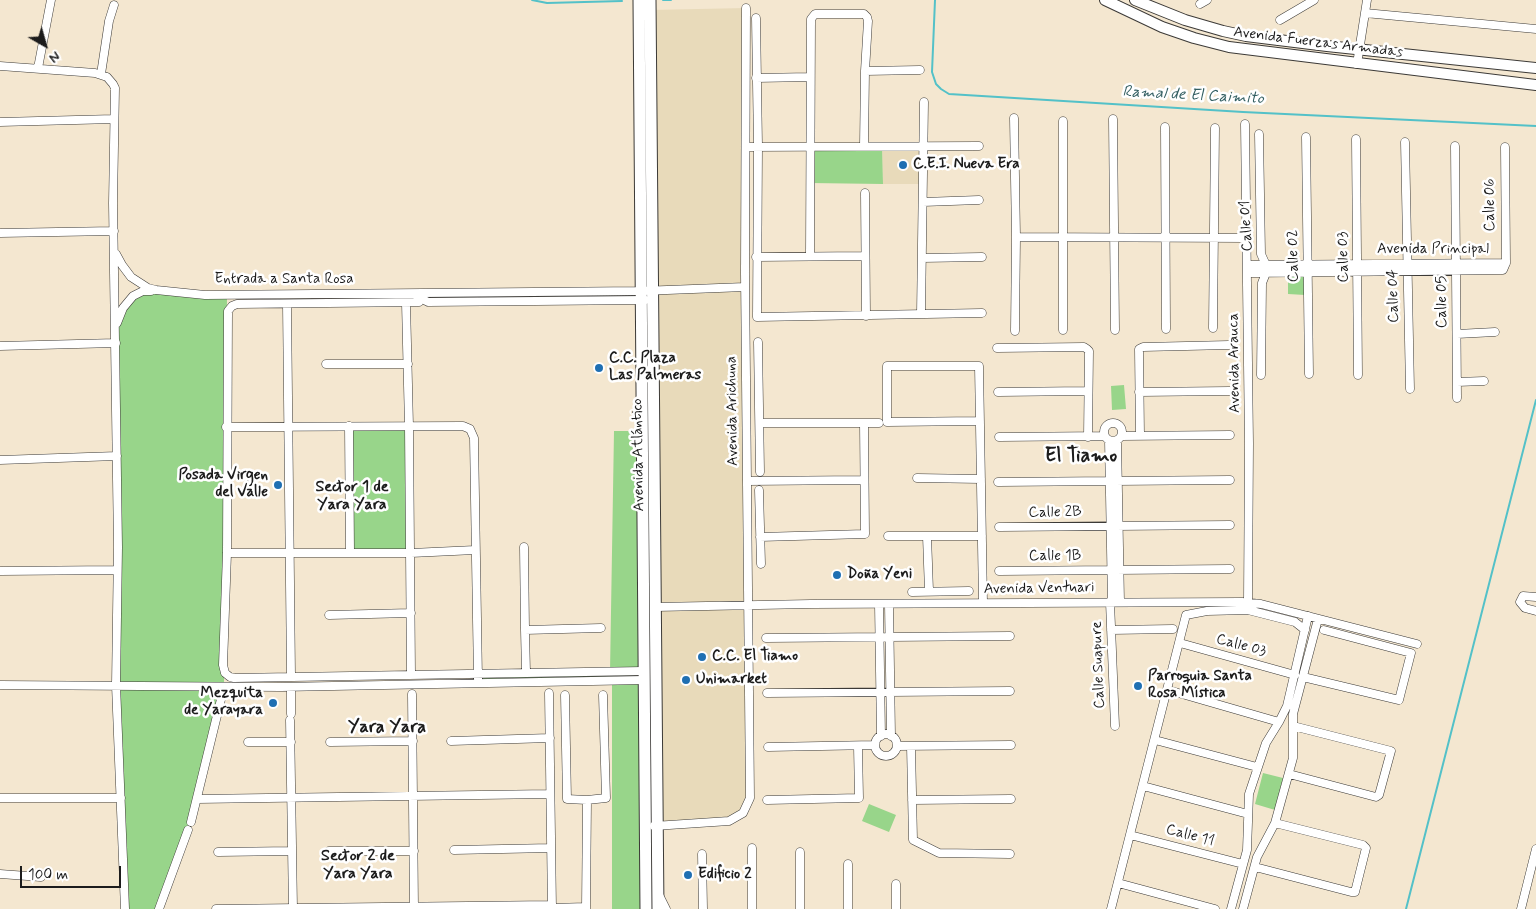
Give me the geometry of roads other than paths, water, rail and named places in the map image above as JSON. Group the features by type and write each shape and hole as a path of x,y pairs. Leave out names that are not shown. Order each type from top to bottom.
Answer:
{"main road":[{"name":"Avenida Atlántico","path":"639,0 655,608 658,909"},
{"name":"Avenida Atlántico","path":"646,909 643,676 650,0"}],"street":[{"path":"38,68 51,0"},
{"name":"Avenida Fuerzas Armadas","path":"1105,0 1162,27 1220,45 1357,64 1536,85"},
{"name":"Avenida Fuerzas Armadas","path":"1136,0 1171,16 1222,31 1282,41 1536,68"},
{"path":"1280,20 1314,0"},
{"path":"1357,64 1367,0"},
{"path":"104,76 109,21 114,5"},
{"name":"Avenida Arichuna","path":"658,826 721,822 736,818 743,813 747,805 750,790 745,287 746,8"},
{"path":"1365,13 1536,30"},
{"path":"810,256 811,19 815,14 864,14 867,17 864,146"},
{"path":"756,18 758,146 757,317 982,313"},
{"path":"0,65 104,76 115,88 116,685 125,909"},
{"path":"865,71 920,70"},
{"path":"756,78 810,78"},
{"path":"921,314 924,102"},
{"path":"1014,118 1015,331"},
{"path":"0,122 114,119"},
{"path":"1113,120 1115,330"},
{"path":"1062,121 1063,330"},
{"name":"Avenida Arauca","path":"1245,124 1249,443 1248,602"},
{"path":"1165,127 1166,329"},
{"path":"1213,328 1215,128"},
{"name":"Calle 01","path":"1259,134 1261,254 1266,269 1262,283 1261,375"},
{"name":"Calle 02","path":"1306,138 1309,374"},
{"name":"Calle 03","path":"1356,139 1358,375"},
{"name":"Calle 04","path":"1405,142 1410,390"},
{"path":"746,147 979,146"},
{"name":"Calle 05","path":"1455,146 1457,267 1456,398"},
{"name":"Calle 06","path":"1505,147 1506,263"},
{"path":"865,193 866,316"},
{"path":"923,202 980,200"},
{"path":"0,233 114,231"},
{"path":"1016,238 1247,238"},
{"path":"114,250 131,277 143,286 156,290"},
{"path":"756,257 865,256"},
{"path":"922,258 982,257"},
{"name":"Avenida Principal","path":"1247,269 1457,267 1501,270 1504,269 1506,263"},
{"path":"647,295 745,287"},
{"path":"116,327 123,308 133,296 143,291 156,290"},
{"name":"Entrada a Santa Rosa","path":"156,290 205,295 479,292 647,295"},
{"path":"478,301 479,292"},
{"name":"Entrada a Santa Rosa","path":"413,293 428,302 523,302 647,295"},
{"path":"419,302 237,304 228,310 226,426 227,553 223,664 225,673 230,678 526,673 643,676"},
{"path":"406,303 411,553 411,675"},
{"path":"287,304 291,676"},
{"path":"1456,334 1495,332"},
{"path":"758,342 760,472"},
{"path":"0,346 116,343"},
{"path":"1140,436 1139,348 1229,345"},
{"path":"996,348 1087,349 1088,436"},
{"path":"326,364 408,364"},
{"path":"980,421 887,422 887,366 979,366 980,421 982,536 983,603"},
{"path":"1457,382 1484,382"},
{"path":"998,392 1087,391"},
{"path":"1139,392 1230,391"},
{"path":"760,423 880,423"},
{"path":"760,537 865,534 864,423"},
{"path":"226,426 463,426 472,432 474,438 478,684"},
{"path":"349,426 350,554"},
{"path":"998,437 1088,436 1113,438 1230,435"},
{"name":"Calle Suapure","path":"1113,438 1116,571 1111,630 1115,726"},
{"path":"0,460 117,456"},
{"path":"917,478 981,479"},
{"path":"748,481 864,480"},
{"path":"998,482 1230,480"},
{"path":"759,490 761,564"},
{"name":"Calle 2B","path":"999,527 1230,525"},
{"path":"888,536 982,536"},
{"path":"927,536 929,592"},
{"path":"524,547 526,673"},
{"path":"227,553 350,554 475,550"},
{"name":"Calle 1B","path":"999,572 1230,569"},
{"path":"0,571 117,570"},
{"path":"912,592 969,591"},
{"path":"1536,597 1523,596 1520,602 1525,608 1536,611"},
{"name":"Avenida Ventuari","path":"655,608 879,604 1248,602 1417,644"},
{"path":"879,604 881,736"},
{"path":"889,604 891,736"},
{"path":"1111,909 1186,614 1248,610 1295,622 1305,630"},
{"path":"329,615 411,613"},
{"path":"1299,676 1302,641 1308,616"},
{"path":"1243,909 1260,851 1274,823 1289,774 1294,753 1291,707 1318,619"},
{"path":"525,630 602,628"},
{"path":"1111,630 1173,630"},
{"path":"1299,676 1399,700 1412,653 1324,630"},
{"path":"766,638 1010,636"},
{"name":"Calle 03","path":"1180,643 1299,676"},
{"path":"0,685 291,687 478,684 643,676"},
{"path":"160,909 190,826 224,687"},
{"path":"291,687 293,909"},
{"path":"1168,690 1279,722"},
{"path":"767,693 1010,691"},
{"path":"549,693 551,907"},
{"path":"412,694 414,908"},
{"path":"565,695 567,799 587,800 606,798 603,695"},
{"path":"1232,909 1247,848 1249,794 1266,743 1291,707"},
{"path":"1289,774 1376,797 1379,795 1391,751 1293,726"},
{"path":"886,734 891,736 895,739 897,746 894,753 888,756 878,753 875,746 877,740 886,734"},
{"path":"451,741 550,738"},
{"path":"1155,740 1257,767"},
{"path":"330,742 413,741"},
{"path":"248,742 291,742"},
{"path":"897,746 1011,745"},
{"path":"768,800 859,798 858,746"},
{"path":"768,747 875,746"},
{"path":"911,746 913,840 938,853 1010,854"},
{"path":"1143,786 1248,814"},
{"path":"197,799 550,794"},
{"path":"0,798 121,798"},
{"path":"912,800 1011,799"},
{"path":"216,909 586,908 587,800"},
{"path":"1255,867 1355,892 1366,848 1362,844 1274,823"},
{"path":"645,826 658,826"},
{"name":"Calle 11","path":"1130,835 1243,864"},
{"path":"454,850 551,848"},
{"path":"752,848 752,909"},
{"path":"1247,848 1260,851"},
{"path":"1521,909 1536,849"},
{"path":"218,852 292,851"},
{"path":"330,851 414,851"},
{"path":"800,852 800,909"},
{"path":"702,854 703,909"},
{"path":"848,864 848,909"},
{"path":"0,874 40,877"},
{"path":"1118,883 1215,909"},
{"path":"896,884 896,909"},
{"path":"658,893 666,909"}],"waterway":[{"path":"532,0 547,3 622,1"},
{"path":"663,0 671,0"},
{"name":"Ramal de El Caimito","path":"935,0 932,72 936,84 949,94 1243,112 1536,126"},
{"path":"1406,909 1536,400"}],"place":[{"name":"C.E.I. Nueva Era","path":"903,165"},
{"name":"C.C. Plaza Las Palmeras","path":"599,368"},
{"name":"Posada Virgen del Valle","path":"278,485"},
{"name":"Doña Yeni","path":"837,575"},
{"name":"C.C. El Tiamo","path":"702,657"},
{"name":"Unimarket","path":"686,680"},
{"name":"Parroquia Santa Rosa Mística","path":"1138,686"},
{"name":"Mezquita de Yarayara","path":"273,703"},
{"name":"Edificio 2","path":"688,875"}],"district":[{"name":"El Tiamo","path":"1081,457"},
{"name":"Sector 1 de Yara Yara","path":"352,497"},
{"name":"Yara Yara","path":"387,728"},
{"name":"Sector 2 de Yara Yara","path":"358,866"}]}
